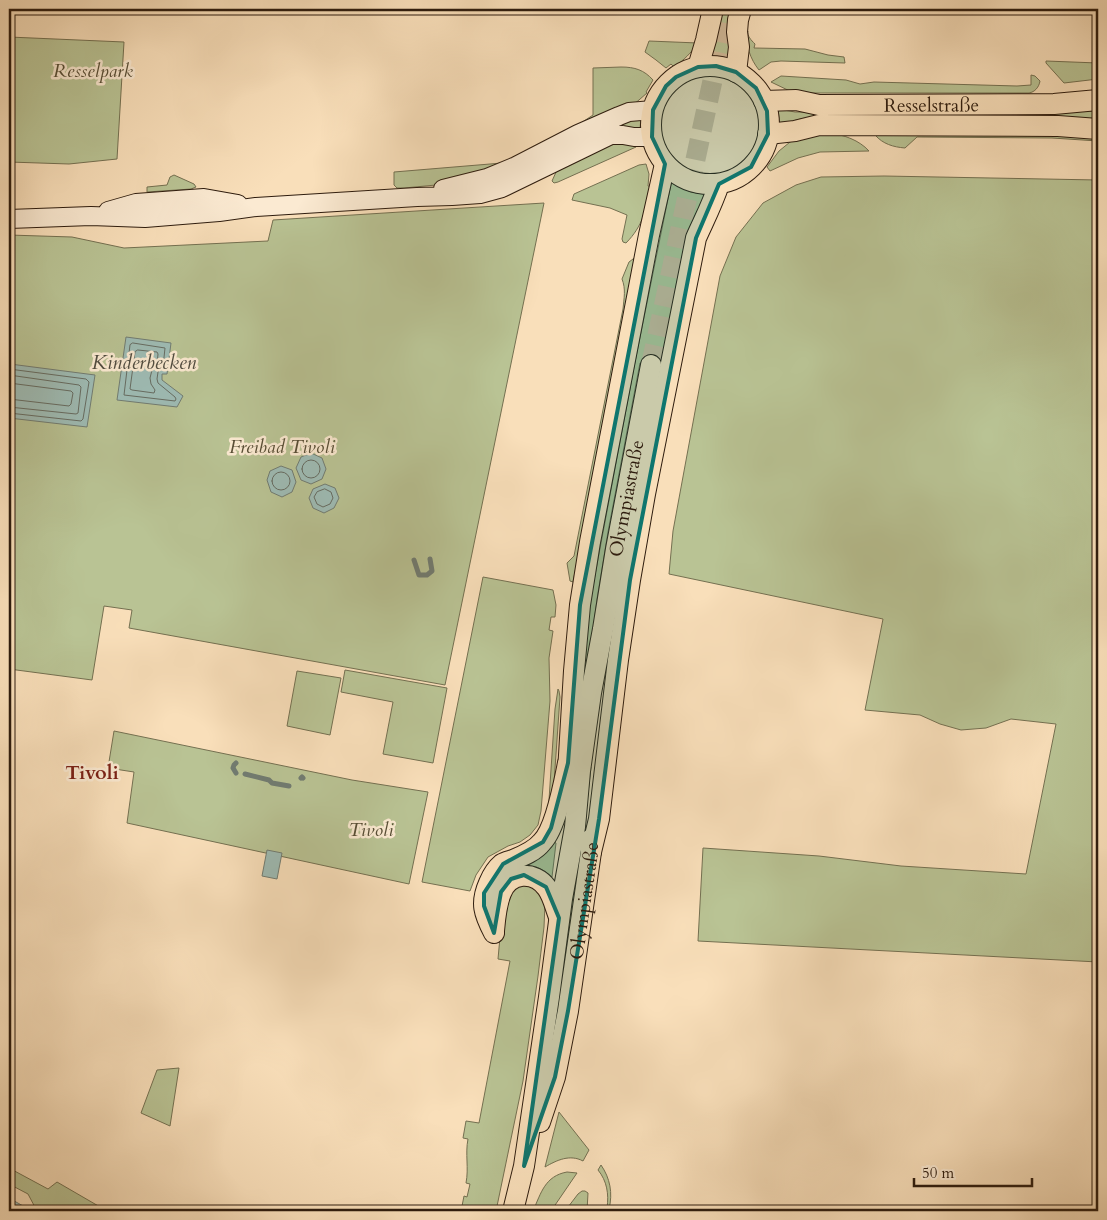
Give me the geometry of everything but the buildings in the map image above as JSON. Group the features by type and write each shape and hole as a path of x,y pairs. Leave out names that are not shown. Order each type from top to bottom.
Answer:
{"main road":[{"path":"698,67 713,9"},
{"path":"736,72 739,47 737,32 741,9"},
{"path":"716,66 736,72 756,88 764,101 767,111 768,134 762,151 751,167 730,181 719,184 704,184 680,176 665,164 652,137 653,110 658,98 666,86 688,70 698,67 716,66"},
{"name":"Resselstraße","path":"764,101 796,100 819,105 1054,104 1098,100"},
{"name":"Resselstraße","path":"768,134 795,131 819,125 1058,126 1098,129"},
{"path":"561,909 568,763 580,605 649,235 665,164"},
{"path":"592,852 600,819 618,660 644,494 696,238 711,207 719,184"},
{"name":"Olympiastraße","path":"513,1211 524,1166 561,909 575,827 590,693 651,365"},
{"name":"Olympiastraße","path":"524,1166 555,1077 568,1011 592,852 591,817 603,629"},
{"path":"561,909 546,887 537,879 524,875 511,879 501,892 494,933 487,920 484,893 492,876 503,864 532,850 543,842 551,828 568,763"}],"street":[{"path":"416,197 487,178 619,116 630,112 653,110"},
{"path":"9,219 90,216 145,218 256,207 466,195 502,188 611,136 623,134 634,137 652,137"}],"highlighted area":[{"path":"716,66 736,72 756,88 767,111 768,134 751,167 719,184 696,238 630,580 599,819 568,1011 555,1077 524,1166 559,918 546,887 524,875 511,879 501,892 494,933 484,906 484,893 503,864 543,842 551,828 568,763 580,605 665,164 652,137 653,110 666,86 676,77 698,67"}],"green space":[{"path":"718,9 735,9 730,56 708,55"},
{"path":"746,31 748,31 755,44 754,48 805,49 844,57 845,63 781,61 771,62 759,70 749,52"},
{"name":"Resselpark","path":"9,37 124,42 117,159 69,164 9,162"},
{"path":"649,41 698,43 678,64 674,67 671,64 666,68 645,52"},
{"path":"1046,61 1098,63 1098,79 1064,83"},
{"path":"621,67 639,70 653,80 647,93 632,106 499,169 436,185 397,188 394,185 394,172 502,163 572,129 593,115 593,68"},
{"path":"1031,75 1040,81 1036,89 1029,93 794,93 771,82 781,76 846,80 860,84 874,82 1017,86 1031,85"},
{"path":"778,109 795,112 1064,113 1098,110 1098,119 810,117 796,120 780,127"},
{"path":"641,117 640,129 628,127 615,128 610,125"},
{"path":"830,133 851,139 869,151 820,152 798,158 770,171 767,167 779,151 795,138"},
{"path":"1006,134 1098,137 1098,141 1052,138 917,137 905,148 896,147 881,141 875,135"},
{"path":"609,143 631,144 636,147 558,182 554,183 552,181 557,170"},
{"path":"646,164 649,174 648,186 651,187 647,203 640,224 626,243 622,239 627,215 610,208 572,200 574,194 639,165"},
{"path":"174,175 194,184 196,187 147,192 147,187 167,185 170,177"},
{"path":"884,176 1098,180 1098,962 698,941 703,848 819,856 901,866 1026,874 1056,724 1011,719 986,728 961,730 940,724 920,715 865,710 883,619 669,574 673,531 720,276 736,237 763,203 796,185 821,177"},
{"path":"672,183 691,192 705,194 705,196 692,225 664,368 640,363 597,599 581,726 584,646 589,607 635,362"},
{"name":"Freibad Tivoli","path":"544,203 445,685 129,628 132,610 104,606 92,680 9,669 9,235 72,237 124,248 268,241 273,220"},
{"path":"637,256 573,582 570,581 567,563 574,556 623,309 624,290 622,279 629,262"},
{"path":"483,577 553,590 556,605 555,617 551,617 549,630 553,631 549,658 550,701 541,811 538,825 530,835 520,842 488,857 476,875 470,891 422,882"},
{"path":"345,670 447,688 433,763 383,754 393,702 341,692"},
{"path":"297,671 341,678 330,735 287,726"},
{"path":"558,689 560,697 553,797 548,815 555,709"},
{"name":"Tivoli","path":"114,731 352,780 428,792 409,884 127,823 134,772 108,768"},
{"path":"586,767 591,767 579,872 566,964 546,1079"},
{"path":"553,841 556,843 552,877 534,866 527,865"},
{"path":"517,885 537,887 545,903 538,976 523,1081 496,1211 461,1211 464,1196 467,1197 470,1184 466,1183 468,1139 463,1138 466,1121 479,1123 510,961 498,959 503,904"},
{"path":"179,1068 170,1126 141,1113 157,1070"},
{"path":"559,1112 589,1150 583,1161 568,1158 545,1167"},
{"path":"601,1165 607,1175 610,1186 609,1209 607,1208 608,1198 605,1183 598,1170"},
{"path":"9,1168 48,1189 57,1182 107,1211 37,1211 28,1194 9,1184"},
{"path":"567,1172 577,1173 551,1211 533,1211 541,1192 549,1181"},
{"path":"582,1191 588,1193 587,1211 565,1211 578,1194"}],"water":[{"name":"Kinderbecken","path":"126,337 171,343 167,374 162,374 162,380 183,396 177,407 117,400"},
{"path":"10,364 95,375 87,427 9,418"},
{"path":"311,453 322,458 326,469 322,479 311,484 301,480 296,468 301,457"},
{"path":"281,466 292,470 296,482 292,492 282,497 271,492 267,480 270,471"},
{"path":"325,484 335,488 339,498 334,508 324,513 313,508 309,498 313,489"},
{"path":"267,850 282,853 277,879 262,876"},
{"path":"9,1198 32,1211 9,1211"}],"waterway":[{"path":"414,560 419,575 427,575 432,571 430,559"},
{"path":"236,763 233,768 236,773"},
{"path":"245,774 269,780 272,783 289,786"}],"tunnel":[{"path":"651,365 728,9"}],"district":[{"name":"Tivoli","path":"92,772"}]}
